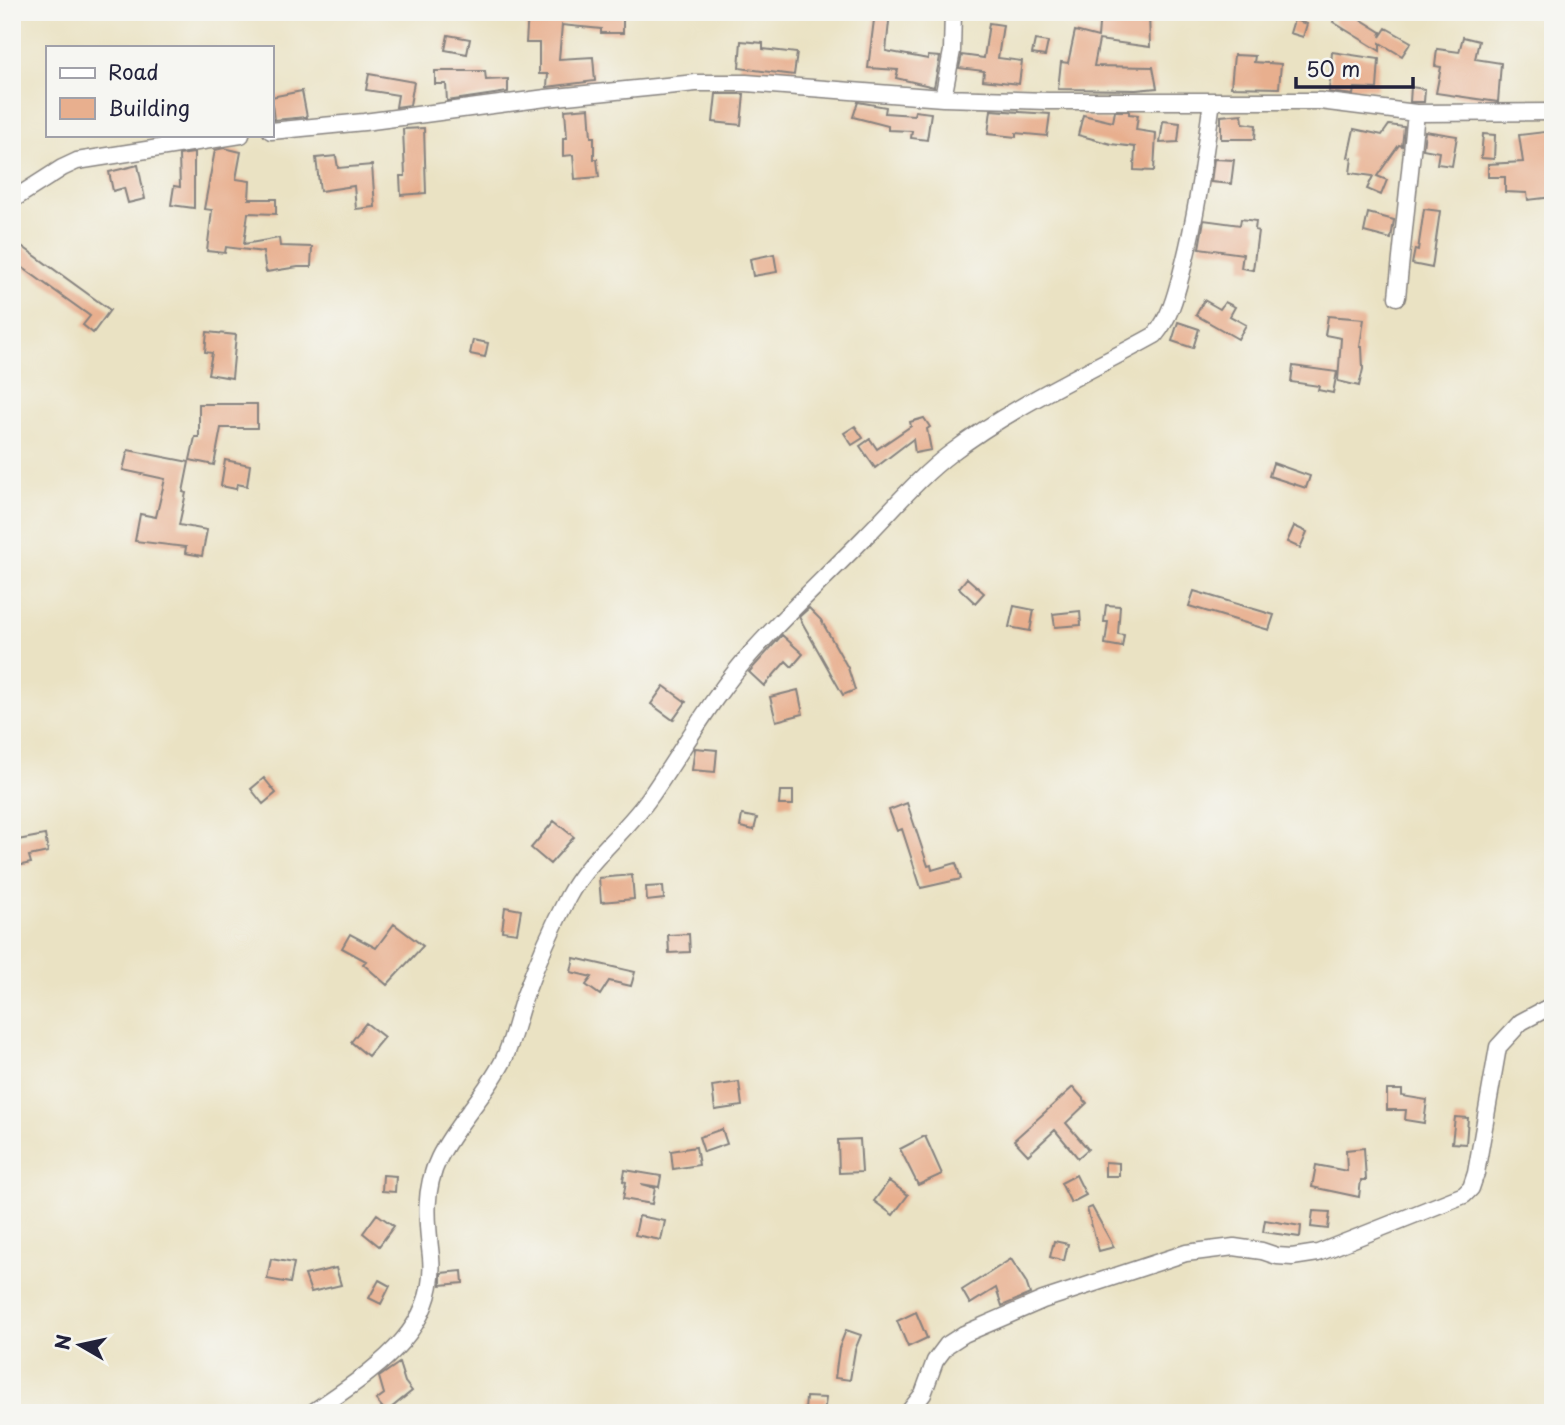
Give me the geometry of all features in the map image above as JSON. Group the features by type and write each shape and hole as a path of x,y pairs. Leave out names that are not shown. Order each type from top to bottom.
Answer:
{"street":[{"path":"943,98 952,51 953,12"},
{"path":"273,131 696,83 746,83 943,98 1048,101 1320,101 1416,113 1553,112"},
{"path":"312,1413 378,1365 407,1337 421,1317 429,1297 432,1270 426,1227 430,1178 438,1159 452,1134 484,1095 504,1059 525,994 569,894 591,864 648,800 715,698 752,651 949,454 1028,401 1156,335 1166,322 1193,227 1212,100"},
{"path":"1397,297 1416,113"},
{"path":"12,200 77,161 235,136"},
{"path":"908,1413 923,1394 935,1361 947,1345 964,1334 1044,1300 1186,1253 1234,1247 1284,1257 1318,1253 1464,1195 1471,1188 1476,1173 1498,1047 1521,1022 1553,1005"}],"building":[{"path":"528,12 598,12 598,15 623,15 623,33 601,33 601,29 562,25 559,59 593,57 595,81 547,87 548,74 539,74 539,43 526,43"},
{"path":"875,12 890,12 886,51 928,59 928,56 940,57 934,87 896,78 898,70 868,68"},
{"path":"1100,12 1149,12 1150,47 1099,40 1094,66 1153,67 1157,88 1058,89 1061,62 1068,63 1075,31 1098,37"},
{"path":"1339,12 1349,12 1381,32 1380,37 1386,28 1411,42 1402,56 1380,43 1380,51 1333,22"},
{"path":"1294,20 1307,24 1303,37 1290,33"},
{"path":"989,23 1003,25 998,58 1022,61 1019,84 983,80 984,71 959,68 962,55 984,58"},
{"path":"448,35 470,39 467,54 445,50"},
{"path":"1463,37 1479,41 1475,59 1501,63 1498,102 1436,93 1441,67 1435,66 1437,49 1459,52"},
{"path":"1035,40 1048,42 1045,56 1032,54"},
{"path":"741,41 763,43 763,49 797,53 794,75 739,68"},
{"path":"1332,52 1379,59 1377,89 1354,88 1353,95 1329,92"},
{"path":"1234,55 1255,56 1254,62 1281,64 1279,88 1231,87"},
{"path":"435,71 485,71 486,80 508,79 508,92 447,101 446,84 435,84"},
{"path":"369,74 414,82 410,105 396,107 398,95 366,90"},
{"path":"1411,87 1425,89 1424,102 1410,102"},
{"path":"302,91 307,117 274,120 273,97"},
{"path":"716,94 744,94 741,125 713,122"},
{"path":"858,102 886,107 885,113 931,113 927,140 911,138 912,131 888,130 888,126 853,117"},
{"path":"589,108 591,137 594,137 594,159 597,159 599,177 575,179 573,155 563,156 563,138 567,138 565,110"},
{"path":"991,110 1050,114 1047,136 988,134"},
{"path":"1115,111 1129,111 1129,114 1138,115 1136,130 1156,133 1154,171 1134,170 1135,147 1078,135 1083,115 1113,122"},
{"path":"1242,114 1243,123 1256,125 1255,139 1221,139 1221,116"},
{"path":"1163,121 1180,123 1178,142 1160,143"},
{"path":"1389,125 1404,127 1402,146 1399,145 1377,176 1387,180 1381,195 1367,189 1373,176 1350,173 1352,158 1348,157 1354,129 1382,135"},
{"path":"424,128 426,193 401,195 400,176 405,176 403,129"},
{"path":"1425,131 1457,136 1452,166 1437,164 1439,152 1423,149"},
{"path":"1553,131 1553,197 1528,200 1527,193 1505,192 1505,177 1488,177 1488,164 1523,162 1519,135"},
{"path":"1483,134 1495,135 1494,159 1481,158"},
{"path":"224,148 241,152 236,179 250,181 249,199 276,199 276,214 248,213 244,244 279,238 280,246 312,247 311,267 266,272 263,252 226,247 225,253 207,251 212,210 204,209 215,150"},
{"path":"194,153 194,208 171,205 174,186 180,187 179,155"},
{"path":"336,156 338,168 372,165 375,207 356,209 354,186 320,191 316,158"},
{"path":"1214,159 1234,160 1231,184 1211,182"},
{"path":"138,165 145,199 128,203 124,188 113,191 109,172"},
{"path":"1424,209 1440,211 1432,268 1412,264 1415,249 1418,250"},
{"path":"1368,213 1394,220 1391,239 1364,232"},
{"path":"1241,219 1256,221 1255,230 1258,231 1253,270 1241,268 1243,254 1199,248 1204,220 1240,225"},
{"path":"12,239 110,310 93,333 83,325 90,316 12,260"},
{"path":"774,254 777,272 753,276 750,259"},
{"path":"1204,300 1220,309 1225,302 1235,307 1230,316 1246,325 1238,339 1196,315"},
{"path":"1328,316 1364,319 1360,347 1363,369 1359,386 1338,381 1341,338 1325,335"},
{"path":"1178,322 1199,329 1193,348 1172,341"},
{"path":"207,332 236,335 232,378 208,374 212,353 205,352"},
{"path":"473,340 488,343 485,357 470,354"},
{"path":"1293,366 1337,372 1333,393 1318,390 1319,386 1291,382"},
{"path":"199,404 257,404 257,428 221,428 214,465 190,460 195,437 199,437"},
{"path":"924,418 930,427 927,429 931,450 915,453 913,439 875,468 860,446 870,439 877,449 911,426 910,422"},
{"path":"855,426 863,438 852,445 844,433"},
{"path":"128,450 189,462 179,525 207,530 202,556 185,553 186,547 135,541 140,514 156,517 165,479 123,470"},
{"path":"225,460 250,465 247,486 237,484 236,489 221,486"},
{"path":"1273,463 1310,476 1306,488 1269,476"},
{"path":"1294,526 1307,532 1300,548 1287,542"},
{"path":"967,578 984,593 975,603 959,588"},
{"path":"1194,591 1274,615 1269,630 1189,606"},
{"path":"1106,605 1120,606 1118,634 1124,635 1122,647 1105,644 1108,622 1104,622"},
{"path":"1014,606 1034,610 1030,631 1009,627"},
{"path":"809,608 821,620 848,668 855,690 843,695 799,617"},
{"path":"1080,611 1081,625 1055,627 1053,614"},
{"path":"782,635 803,654 792,667 786,661 764,686 749,672"},
{"path":"664,686 686,702 673,720 651,704"},
{"path":"798,690 803,714 776,721 770,697"},
{"path":"695,748 717,750 715,772 692,770"},
{"path":"264,778 276,793 263,804 251,789"},
{"path":"780,791 793,791 793,805 779,805"},
{"path":"907,803 928,866 931,865 932,870 956,863 961,879 921,888 902,829 897,831 889,810"},
{"path":"742,815 757,818 754,830 740,827"},
{"path":"554,821 574,837 550,864 531,848"},
{"path":"45,835 48,852 29,856 31,863 17,866 12,841"},
{"path":"632,875 634,899 601,902 599,878"},
{"path":"663,886 664,899 647,901 646,887"},
{"path":"505,907 521,910 517,933 502,931"},
{"path":"394,924 423,946 387,985 363,964 366,961 342,948 350,934 376,948"},
{"path":"689,934 690,952 669,953 668,935"},
{"path":"574,958 635,972 631,986 609,981 600,995 586,985 592,977 571,972"},
{"path":"366,1023 384,1037 368,1056 351,1042"},
{"path":"739,1082 742,1106 715,1110 712,1086"},
{"path":"1073,1087 1087,1103 1066,1123 1088,1149 1078,1158 1055,1130 1028,1155 1014,1140"},
{"path":"1387,1090 1402,1090 1402,1096 1427,1100 1424,1123 1405,1120 1406,1110 1387,1110"},
{"path":"1455,1117 1468,1118 1466,1144 1452,1143"},
{"path":"722,1129 727,1144 704,1152 699,1137"},
{"path":"925,1136 942,1174 918,1185 900,1149"},
{"path":"860,1139 862,1172 839,1173 838,1140"},
{"path":"696,1147 699,1165 673,1169 671,1151"},
{"path":"1364,1148 1366,1180 1361,1180 1359,1197 1312,1187 1316,1165 1347,1171 1346,1150"},
{"path":"1105,1162 1119,1163 1119,1176 1105,1176"},
{"path":"625,1170 661,1176 659,1187 641,1184 655,1188 652,1204 623,1199"},
{"path":"383,1175 396,1176 395,1192 382,1191"},
{"path":"1076,1175 1086,1195 1071,1203 1061,1183"},
{"path":"889,1181 908,1195 893,1215 874,1201"},
{"path":"1092,1207 1114,1247 1099,1251 1087,1209"},
{"path":"1313,1211 1330,1212 1328,1229 1311,1227"},
{"path":"377,1214 394,1226 379,1246 363,1233"},
{"path":"639,1216 665,1221 661,1240 635,1235"},
{"path":"1265,1220 1301,1226 1300,1237 1263,1232"},
{"path":"1054,1241 1068,1244 1064,1261 1050,1257"},
{"path":"271,1259 294,1263 290,1283 267,1279"},
{"path":"1011,1259 1026,1282 1030,1294 1002,1306 996,1288 970,1304 962,1290"},
{"path":"336,1268 341,1285 311,1292 305,1275"},
{"path":"462,1271 463,1283 441,1285 441,1273"},
{"path":"379,1280 390,1286 381,1304 369,1298"},
{"path":"916,1312 927,1338 908,1347 897,1321"},
{"path":"846,1330 861,1335 855,1350 850,1380 835,1378 839,1348"},
{"path":"399,1363 405,1382 412,1391 386,1412 376,1400 384,1394 379,1377"},
{"path":"806,1397 826,1398 824,1413 805,1411"}]}
